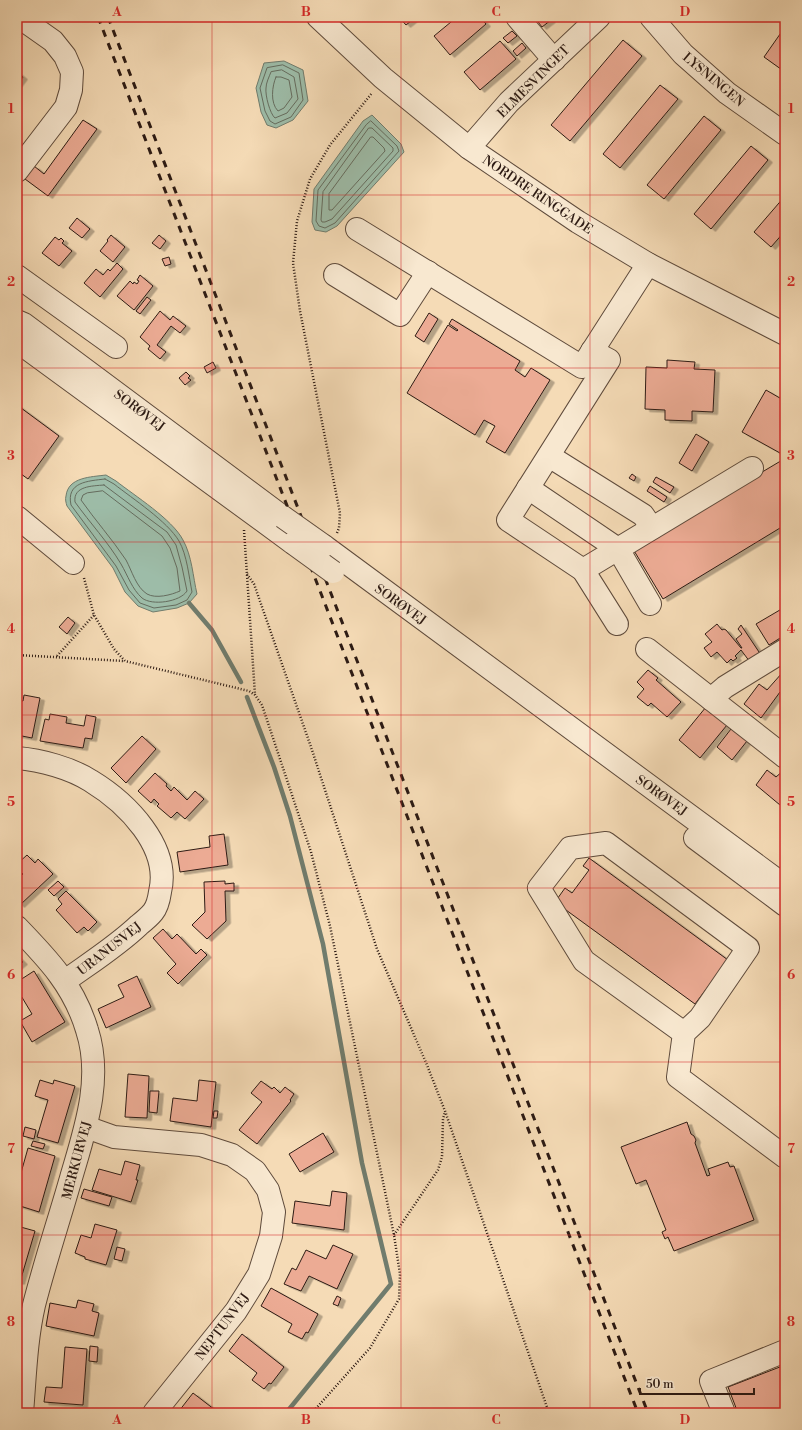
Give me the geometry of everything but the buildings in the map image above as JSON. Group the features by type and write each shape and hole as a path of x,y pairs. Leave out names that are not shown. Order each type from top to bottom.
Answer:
{"street":[{"path":"17,171 66,107 72,90 72,72 66,56 53,41 19,17"},
{"name":"NORDRE RINGGADE","path":"318,17 383,78 469,148 578,222 648,264 785,334"},
{"path":"516,17 554,60"},
{"name":"ELMESVINGET","path":"469,148 509,102 599,17"},
{"name":"LYSNINGEN","path":"651,17 684,54 727,93 785,134"},
{"path":"357,229 582,367 648,264"},
{"path":"335,275 400,315 428,272"},
{"path":"17,276 116,347"},
{"name":"SORØVEJ","path":"17,321 30,328 283,517 330,557 785,905"},
{"name":"SORØVEJ","path":"17,341 293,543 330,557 785,886"},
{"path":"592,351 609,360 508,520 583,570 617,624"},
{"path":"549,456 643,515 652,528"},
{"path":"583,570 752,468"},
{"path":"528,488 618,549 650,604"},
{"path":"17,517 73,563"},
{"path":"647,650 785,757"},
{"path":"711,700 725,687 785,650"},
{"name":"URANUSVEJ","path":"17,758 33,759 62,768 91,781 115,798 137,820 146,832 154,844 161,867 162,885 153,912 126,938 65,981"},
{"path":"684,1033 584,961 538,888 570,848 606,843 748,948 700,1018 684,1033 678,1077 785,1157"},
{"name":"MERKURVEJ","path":"17,926 47,958 65,981 77,1004 88,1031 93,1059 93,1086 86,1127 34,1306 26,1352 22,1413"},
{"name":"NEPTUNVEJ","path":"86,1127 114,1136 201,1145 232,1155 255,1171 268,1190 274,1212 271,1236 258,1274 236,1311 154,1413"},
{"path":"724,1413 711,1381 785,1351"}],"path":[{"path":"330,557 339,528 340,513 300,311 293,264 297,220 310,179 326,152 383,78"},
{"path":"245,508 243,523 255,695"},
{"path":"73,563 83,575 94,615 114,649 125,661"},
{"path":"247,574 254,584 311,747 377,949 427,1065 445,1111 548,1413"},
{"path":"56,657 94,615"},
{"path":"17,655 125,661 250,691 262,705 312,852 330,926 394,1235 400,1274 398,1299 370,1348 312,1413"},
{"path":"394,1235 438,1170 442,1156 443,1119 445,1111"}],"water":[{"path":"284,61 303,70 308,101 293,120 276,128 267,125 261,112 256,88 264,63"},
{"path":"372,115 401,144 404,152 337,226 326,232 315,230 312,222 314,189 363,121"},
{"path":"106,475 162,516 178,532 186,546 197,594 189,603 177,608 153,612 138,606 125,592 113,568 67,506 66,497 71,485 81,479"}],"waterway":[{"path":"189,603 212,630 241,682"},
{"path":"247,697 274,767 290,816 323,944 362,1163 391,1284 286,1413"}],"railway":[{"path":"98,17 638,1413"},
{"path":"108,17 648,1413"}]}
